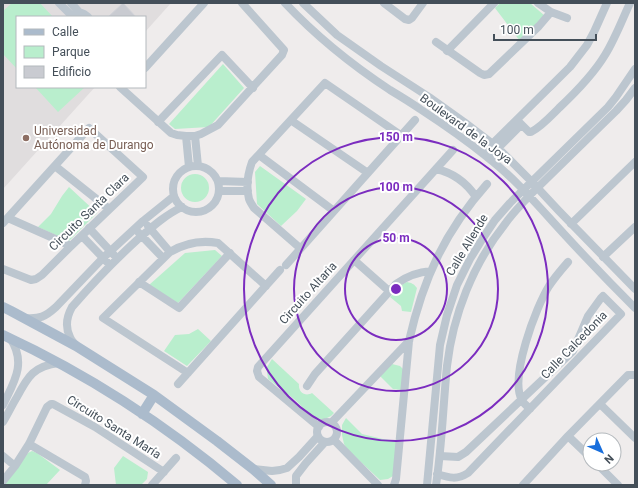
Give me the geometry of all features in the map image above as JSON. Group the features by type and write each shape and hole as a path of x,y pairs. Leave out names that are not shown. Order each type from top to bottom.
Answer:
{"main road":[{"path":"3,308 25,318 76,346 154,395 217,441 271,485"},
{"path":"6,336 59,363 142,414 217,468 236,485"},
{"path":"142,414 154,395"}],"street":[{"path":"59,3 75,15 84,14 87,16"},
{"path":"71,3 75,15"},
{"path":"146,67 204,3"},
{"path":"124,88 171,133 177,135 195,136 218,125 253,88 282,55 284,50 242,3"},
{"name":"Boulevard de la Joya","path":"285,3 304,23 358,67 486,155 526,193 635,308"},
{"name":"Boulevard de la Joya","path":"303,3 337,35 429,97 495,146 531,181 635,289"},
{"path":"384,3 405,19 411,19 423,3"},
{"path":"447,51 494,3"},
{"path":"538,3 551,12 567,18"},
{"path":"486,155 519,122 579,57 594,32 607,3"},
{"path":"519,122 529,132 533,131 555,112 586,81 605,55 613,41 630,3"},
{"path":"436,42 484,75 489,74 540,26 551,12"},
{"path":"158,122 222,55 253,88"},
{"name":"Calle Allende","path":"436,485 440,456 448,360 457,318 466,290 490,244 526,193 531,181 608,107 616,98 635,69"},
{"path":"300,248 254,208 249,200 248,182 252,162 326,83 402,136"},
{"name":"Calle Allende","path":"427,485 440,346 447,315 457,285 473,254 495,220 510,203 537,188 616,111 635,88"},
{"path":"178,384 415,120"},
{"path":"292,121 368,173"},
{"name":"Circuito Santa Clara","path":"3,269 31,280 36,279 42,275 143,177 89,128 6,220"},
{"path":"186,136 189,167"},
{"path":"195,136 198,166"},
{"name":"Circuito Altaria","path":"319,427 258,377 258,367 453,150"},
{"path":"259,156 334,211"},
{"path":"571,224 635,162"},
{"path":"55,166 109,209"},
{"path":"198,166 210,171 216,177 219,191 216,200 205,210 191,211 178,204 174,196 173,186 180,172 189,167 198,166"},
{"path":"436,169 446,171 463,181 476,197"},
{"path":"218,181 248,182"},
{"path":"394,485 396,479 409,341 420,297 446,239 464,212 487,184"},
{"path":"219,191 248,191"},
{"path":"25,318 37,318 48,314 110,251 143,221 174,196"},
{"path":"76,346 70,337 68,326 68,315 72,307 117,258 167,215 182,207"},
{"path":"6,220 71,246"},
{"path":"143,221 170,252"},
{"path":"604,257 635,227"},
{"path":"89,228 117,258"},
{"path":"135,228 163,258"},
{"path":"82,236 110,265"},
{"path":"188,373 103,318 163,258 170,252 184,245 208,241 218,242 266,286"},
{"path":"139,282 179,308 230,253"},
{"path":"354,260 389,291"},
{"path":"530,409 519,394 518,381 521,359 536,311 548,287 568,262"},
{"path":"307,386 315,374 396,284 404,278 418,272 431,271"},
{"name":"Calle Calcedonia","path":"437,474 454,478 464,476 530,409 576,354 588,316 603,296 621,315 576,354 522,400 462,455 458,457 440,456"},
{"path":"3,405 13,384 19,360 14,344 6,336"},
{"path":"331,422 409,341"},
{"path":"3,422 25,381 44,366 59,363"},
{"path":"523,485 568,436 628,375 635,375"},
{"name":"Circuito Santa María","path":"3,481 6,471 15,466 29,444 47,407 51,404 95,427 164,472"},
{"path":"600,404 635,438"},
{"path":"324,422 331,422 338,430 336,438 330,442 324,442 319,439 317,430 324,422"},
{"path":"253,469 272,471 288,468 318,436"},
{"path":"568,436 582,449"},
{"path":"334,440 378,485"},
{"path":"296,485 296,476 324,442"},
{"path":"29,444 85,477 85,485"},
{"path":"305,451 312,457"},
{"path":"3,456 15,466"},
{"name":"Circuito Santa María","path":"152,485 176,458"},
{"path":"288,468 296,476"},
{"path":"605,472 618,485"}],"shaded area":[{"name":"Universidad Autónoma de Durango","path":"3,3 171,3 146,31 146,16 16,16 16,88 94,88 3,189"}],"green space":[{"path":"12,3 40,3 52,16 16,16 16,68 3,54 3,11"},
{"path":"500,3 530,3 545,16 520,41 495,8"},
{"path":"223,64 244,88 209,127 175,129 169,124"},
{"path":"36,88 84,88 58,112"},
{"path":"260,166 306,199 297,211 281,226 257,204 255,172"},
{"path":"195,174 205,178 209,188 205,198 195,202 185,198 181,188 185,178"},
{"path":"69,187 97,213 69,241 38,227 51,214"},
{"path":"215,250 222,256 178,303 149,285 185,253"},
{"path":"407,282 413,284 417,288 411,312 402,311 401,306 390,297"},
{"path":"198,329 211,341 187,366 164,351 175,335 189,334"},
{"path":"272,359 299,384 302,393 312,393 334,413 325,419 314,418 294,399 268,379 267,367"},
{"path":"392,364 400,366 404,370 402,390 393,389 380,376"},
{"path":"346,418 362,434 397,441 393,476 388,479 380,480 348,450 344,444 342,435 342,425"},
{"path":"32,451 60,470 46,485 3,485 28,453"},
{"path":"123,456 148,472 147,479 141,485 116,485 114,468"}],"building":[{"path":"123,3 135,16 109,16"}],"place":[{"name":"Universidad Autónoma de Durango","path":"26,138"}]}
